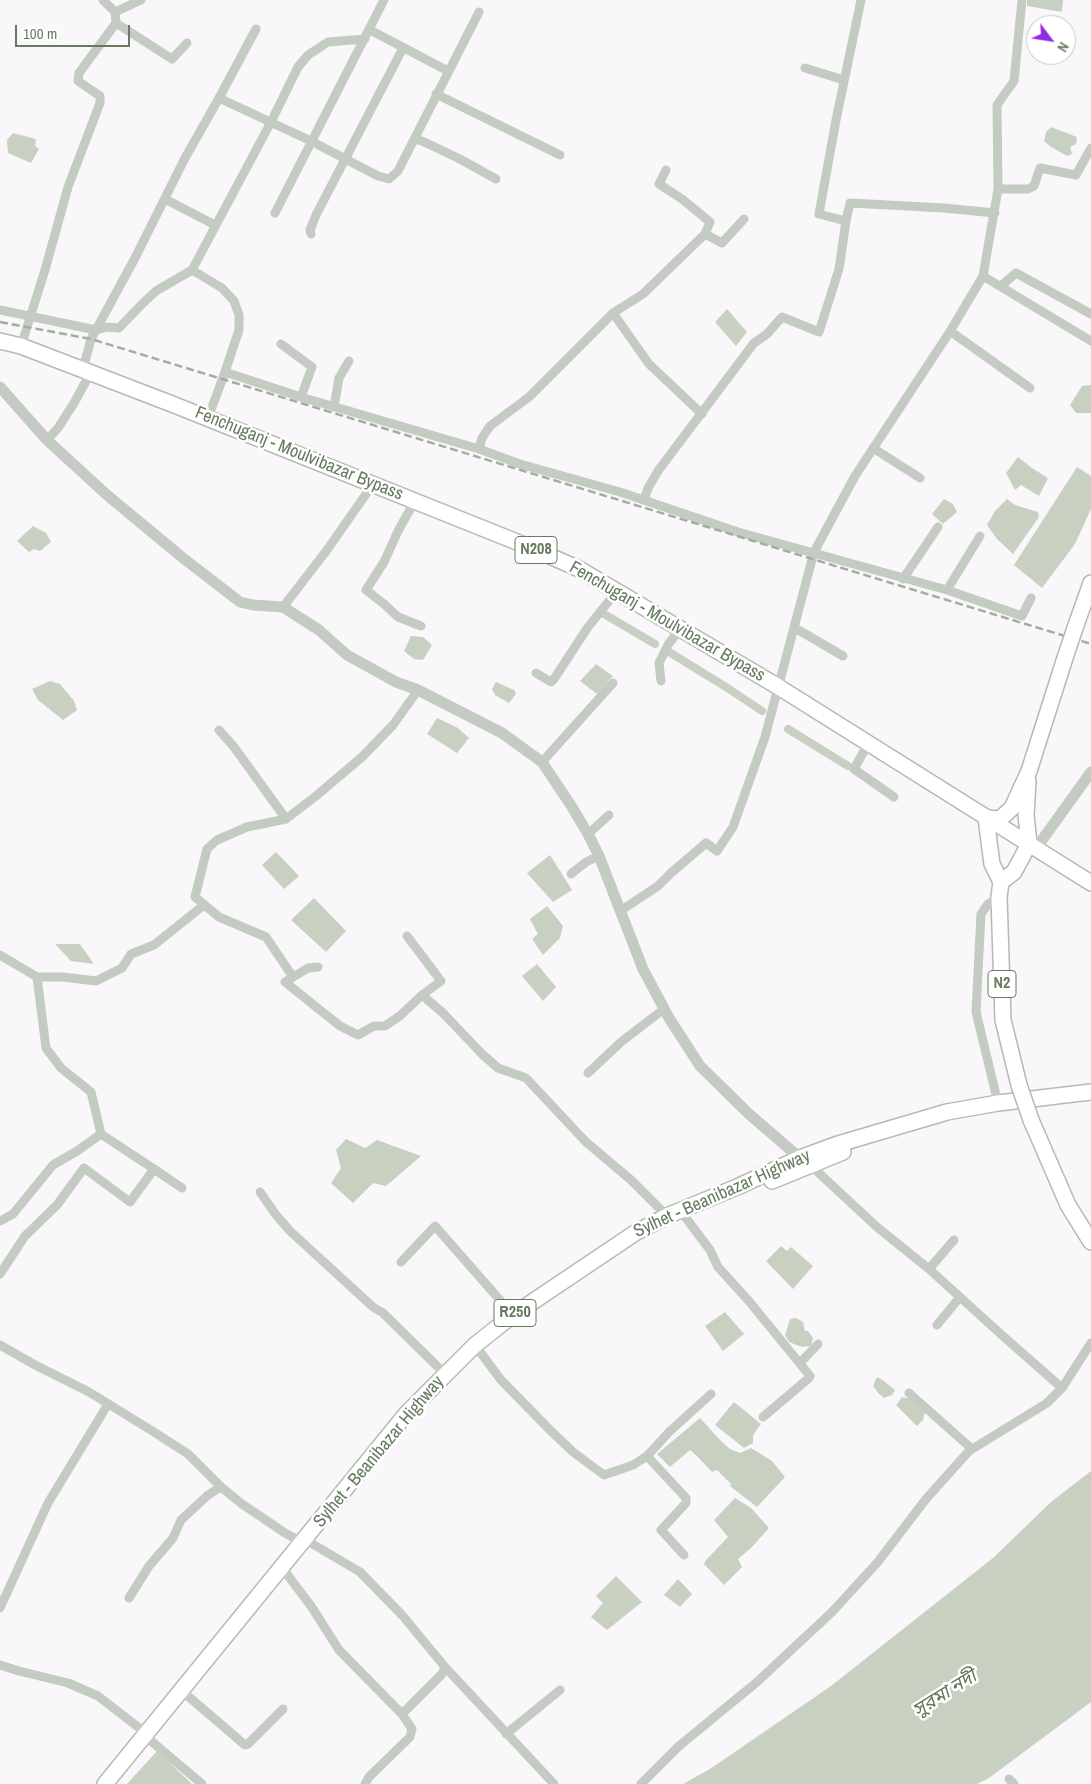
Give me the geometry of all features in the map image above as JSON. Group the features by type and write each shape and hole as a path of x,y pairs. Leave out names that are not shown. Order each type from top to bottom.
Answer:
{"main road":[{"name":"Fenchuganj - Moulvibazar Bypass","path":"0,341 20,346 208,418 540,551 579,569 778,686 1091,883"},
{"path":"1029,771 1026,815 1033,846 1014,872 1001,882 992,864 986,818 1000,819 1006,815 1012,808 1029,771 1091,583"},
{"name":"N2","path":"1001,882 999,897 1003,1020 1019,1085 1031,1120 1068,1205 1091,1242"},
{"name":"Sylhet - Beanibazar Highway","path":"184,1694 286,1572 307,1542 411,1420 477,1348 588,1273 652,1233 770,1181 835,1145 947,1112 998,1102 1091,1092"},
{"name":"Sylhet - Beanibazar Highway","path":"115,1784 149,1738 307,1542 407,1413 445,1374 513,1315 634,1233 667,1216 805,1161 953,1120 1046,1104 1091,1100"},
{"name":"Sylhet - Beanibazar Highway","path":"106,1784 149,1738"}],"street":[{"path":"20,346 45,270 68,187 100,103 100,96 78,82 79,73 116,23 115,12 103,0"},
{"path":"115,12 141,0"},
{"path":"275,213 384,0"},
{"path":"846,221 819,214 861,0"},
{"path":"620,911 658,886 670,873 706,843 717,851 733,827 765,737 814,552 854,476 950,330 983,276 998,189 997,105 1014,81 1022,0"},
{"path":"219,98 311,141 378,176 389,179 398,171 479,12"},
{"path":"116,23 172,59 186,43"},
{"path":"47,440 58,428 74,403 87,371 91,339 185,158 256,29"},
{"path":"370,30 448,71"},
{"path":"0,310 96,330 106,327 119,328 156,291 192,270 271,122 298,67 308,55 328,42 365,39"},
{"path":"311,234 310,230 316,215 402,48"},
{"path":"804,68 844,80"},
{"path":"436,94 560,155"},
{"path":"414,139 431,145 496,179"},
{"path":"998,189 1028,189 1034,186 1040,168 1076,175 1091,148"},
{"path":"479,449 482,438 490,426 529,397 613,313 643,294 705,234 710,222 682,199 659,184 666,170"},
{"path":"165,199 215,225"},
{"path":"644,500 648,488 658,471 754,343 767,334 782,317 819,332 839,269 850,203 995,213"},
{"path":"705,234 722,243 744,219"},
{"path":"192,270 222,288 234,301 239,315 238,330 208,418"},
{"path":"1002,285 1016,273 1091,314"},
{"path":"983,276 1002,285 1091,340"},
{"path":"613,313 649,364 702,414"},
{"path":"950,330 1030,388"},
{"path":"281,344 312,367 301,397"},
{"path":"334,407 339,378 349,362"},
{"path":"225,372 301,397 479,449 520,464 644,500 738,532 947,590 1022,616 1032,598"},
{"path":"0,388 47,440 115,501 183,558 240,602 253,606 283,607 319,630 347,655 396,682 418,690 502,733 542,762 588,834 599,856 643,969 664,1009 700,1066 749,1114 805,1161 877,1227 930,1269 1062,1388"},
{"path":"873,448 920,478"},
{"path":"283,607 327,550 373,484"},
{"path":"415,501 384,562 366,590 398,617 421,626"},
{"path":"903,579 938,527"},
{"path":"947,590 980,536"},
{"path":"536,673 551,682 554,679 588,627 617,591"},
{"path":"794,628 843,656"},
{"path":"661,681 659,663 669,643 681,629"},
{"path":"542,762 613,683"},
{"path":"293,977 266,937 219,917 195,897 207,849 217,840 247,827 286,819 362,757 393,725 418,690"},
{"path":"219,730 234,747 286,819"},
{"path":"868,742 854,769 894,797"},
{"path":"1033,846 1091,772"},
{"path":"588,834 608,815"},
{"path":"571,874 586,862 599,856"},
{"path":"998,1102 976,1012 981,914 988,904 999,897"},
{"path":"0,955 37,977 63,976 96,981 122,968 131,954 154,945 204,905"},
{"path":"318,967 308,968 285,982 340,1026 358,1035 374,1026 385,1026 402,1015 422,995 441,981 407,936"},
{"path":"37,977 46,1048 61,1068 91,1092 101,1134 182,1188"},
{"path":"422,995 498,1068 526,1078 586,1142 631,1180 667,1216"},
{"path":"588,1073 621,1042 664,1009"},
{"path":"0,1221 13,1214 53,1165 101,1134"},
{"path":"0,1274 25,1236 56,1205 84,1168 130,1202 154,1169"},
{"path":"260,1192 290,1231 373,1307 383,1313 445,1374"},
{"path":"686,1218 710,1250 718,1267 809,1374 810,1378 763,1417"},
{"path":"401,1262 435,1226 513,1315"},
{"path":"930,1269 954,1240"},
{"path":"937,1325 960,1298"},
{"path":"640,1784 679,1746 757,1682 832,1612 878,1563 926,1499 972,1449 1047,1403 1062,1388 1091,1343"},
{"path":"800,1364 818,1344"},
{"path":"0,1345 108,1404 154,1432 188,1454 220,1487 271,1524 360,1572 402,1615 445,1667 554,1784"},
{"path":"477,1348 501,1380 550,1430 573,1452 604,1475 633,1465 647,1456 670,1431 711,1394"},
{"path":"909,1393 972,1449"},
{"path":"0,1608 48,1503 108,1404"},
{"path":"647,1456 686,1498 686,1503 661,1530 684,1555"},
{"path":"129,1598 149,1566 173,1538 181,1520 220,1487"},
{"path":"286,1572 311,1606 339,1650 402,1714 412,1729 410,1737 369,1777 365,1784"},
{"path":"0,1665 68,1683 98,1696 202,1784"},
{"path":"402,1714 442,1674 445,1667"},
{"path":"506,1734 560,1690"},
{"path":"184,1694 245,1745 283,1709"}],"water":[{"path":"1027,0 1063,0 1062,12 1027,6"},
{"path":"1051,127 1077,137 1076,144 1070,147 1072,154 1067,156 1044,141 1046,132"},
{"path":"13,133 36,139 35,146 39,149 31,163 8,153 7,140"},
{"path":"727,309 747,332 736,346 715,322"},
{"path":"1091,385 1091,413 1076,413 1070,405 1082,386"},
{"path":"1018,457 1048,478 1039,496 1021,485 1015,490 1006,473"},
{"path":"1077,467 1091,476 1091,509 1075,544 1042,588 1014,565"},
{"path":"944,499 953,504 957,512 943,524 932,514"},
{"path":"1007,499 1015,505 1038,512 1039,517 1013,554 997,539 987,525 995,511"},
{"path":"33,526 46,533 51,542 40,551 34,549 29,552 17,541"},
{"path":"411,636 423,637 432,645 423,660 414,659 404,651"},
{"path":"596,664 613,676 597,694 580,681"},
{"path":"50,681 60,684 74,701 77,710 63,720 38,700 32,689"},
{"path":"496,682 514,690 516,694 509,703 495,695 492,689"},
{"path":"437,718 458,728 469,738 457,753 427,734"},
{"path":"276,852 299,876 284,889 262,865"},
{"path":"550,855 572,890 553,902 527,873"},
{"path":"314,898 346,931 326,952 291,920"},
{"path":"547,906 563,926 560,938 543,955 532,939 538,934 530,919"},
{"path":"55,944 80,944 94,964 71,961"},
{"path":"537,964 556,987 543,1001 522,976"},
{"path":"346,1139 365,1148 377,1140 421,1156 386,1186 373,1183 353,1203 331,1183 341,1168 336,1150"},
{"path":"781,1246 787,1251 791,1247 813,1266 793,1289 766,1261"},
{"path":"725,1312 744,1334 723,1351 705,1326"},
{"path":"796,1318 803,1322 805,1331 808,1331 813,1338 811,1346 802,1347 789,1342 785,1335 790,1319"},
{"path":"877,1377 895,1390 892,1395 884,1398 879,1394 873,1386"},
{"path":"902,1397 910,1399 925,1413 923,1420 917,1426 896,1405"},
{"path":"734,1402 761,1424 753,1435 753,1443 744,1448 715,1425"},
{"path":"700,1418 730,1449 740,1453 751,1448 772,1461 785,1477 757,1507 730,1486 731,1484 717,1470 712,1472 690,1450 670,1467 657,1454"},
{"name":"সুরমা নদী","path":"1091,1471 1091,1702 989,1778 977,1784 683,1784 710,1769 831,1686 993,1558 1051,1502"},
{"path":"735,1498 751,1508 769,1528 738,1559 742,1567 724,1585 704,1564 728,1537 714,1520"},
{"path":"616,1576 642,1602 607,1630 591,1617 603,1603 596,1596"},
{"path":"678,1579 692,1594 680,1607 664,1595"},
{"path":"157,1751 192,1784 127,1784"}],"waterway":[{"path":"604,614 655,644"},
{"path":"669,652 762,711"},
{"path":"788,729 848,766"}],"railway":[{"path":"0,322 91,339 1091,644"}]}
